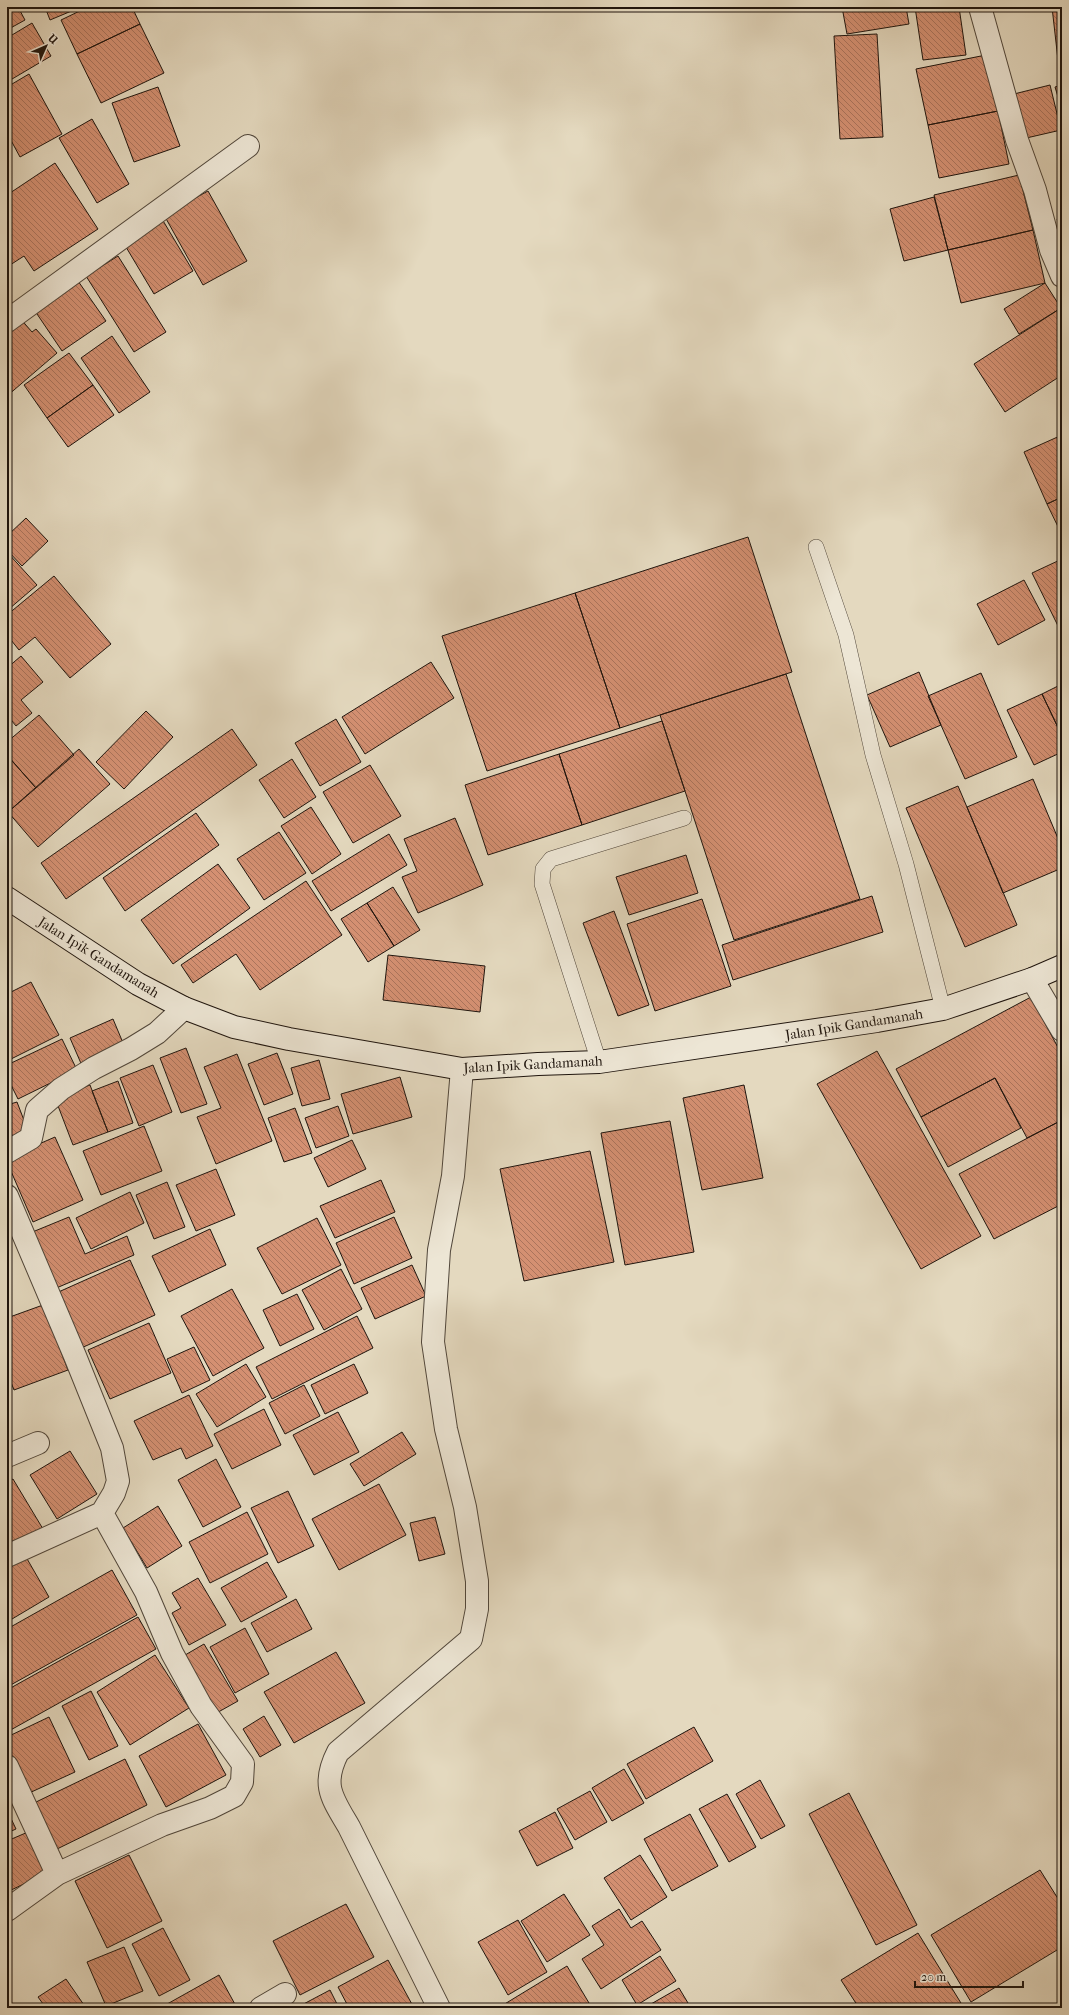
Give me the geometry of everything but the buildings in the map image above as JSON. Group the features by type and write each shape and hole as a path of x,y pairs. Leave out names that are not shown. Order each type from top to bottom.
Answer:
{"street":[{"path":"980,7 1017,140 1035,190 1051,250 1062,276"},
{"path":"7,321 248,146"},
{"name":"Jalan Ipik Gandamanah","path":"7,898 138,984 184,1008 234,1027 289,1039 462,1069 599,1062 877,1021 943,1009 1032,979 1062,966"},
{"path":"1032,979 1062,1030"},
{"path":"7,1152 31,1138 37,1110 61,1089 94,1068 131,1050 157,1033 184,1008"},
{"path":"439,2008 349,1827 333,1798 328,1777 338,1752 471,1640 474,1629 477,1609 477,1581 465,1507 446,1429 433,1342 439,1250 453,1176 462,1069"},
{"path":"7,1196 75,1356 112,1448 118,1481 114,1494 102,1513 7,1556"},
{"path":"7,1456 38,1443"},
{"path":"7,1910 57,1874 162,1825 216,1805 234,1796 242,1782 242,1764 201,1706 172,1652 146,1592 102,1513"},
{"path":"7,1766 57,1874"},
{"path":"261,2008 285,1994"}],"lane":[{"path":"816,547 846,635 873,754 906,864 943,1009"},
{"path":"599,1062 542,884 543,869 551,859 684,818"}]}
